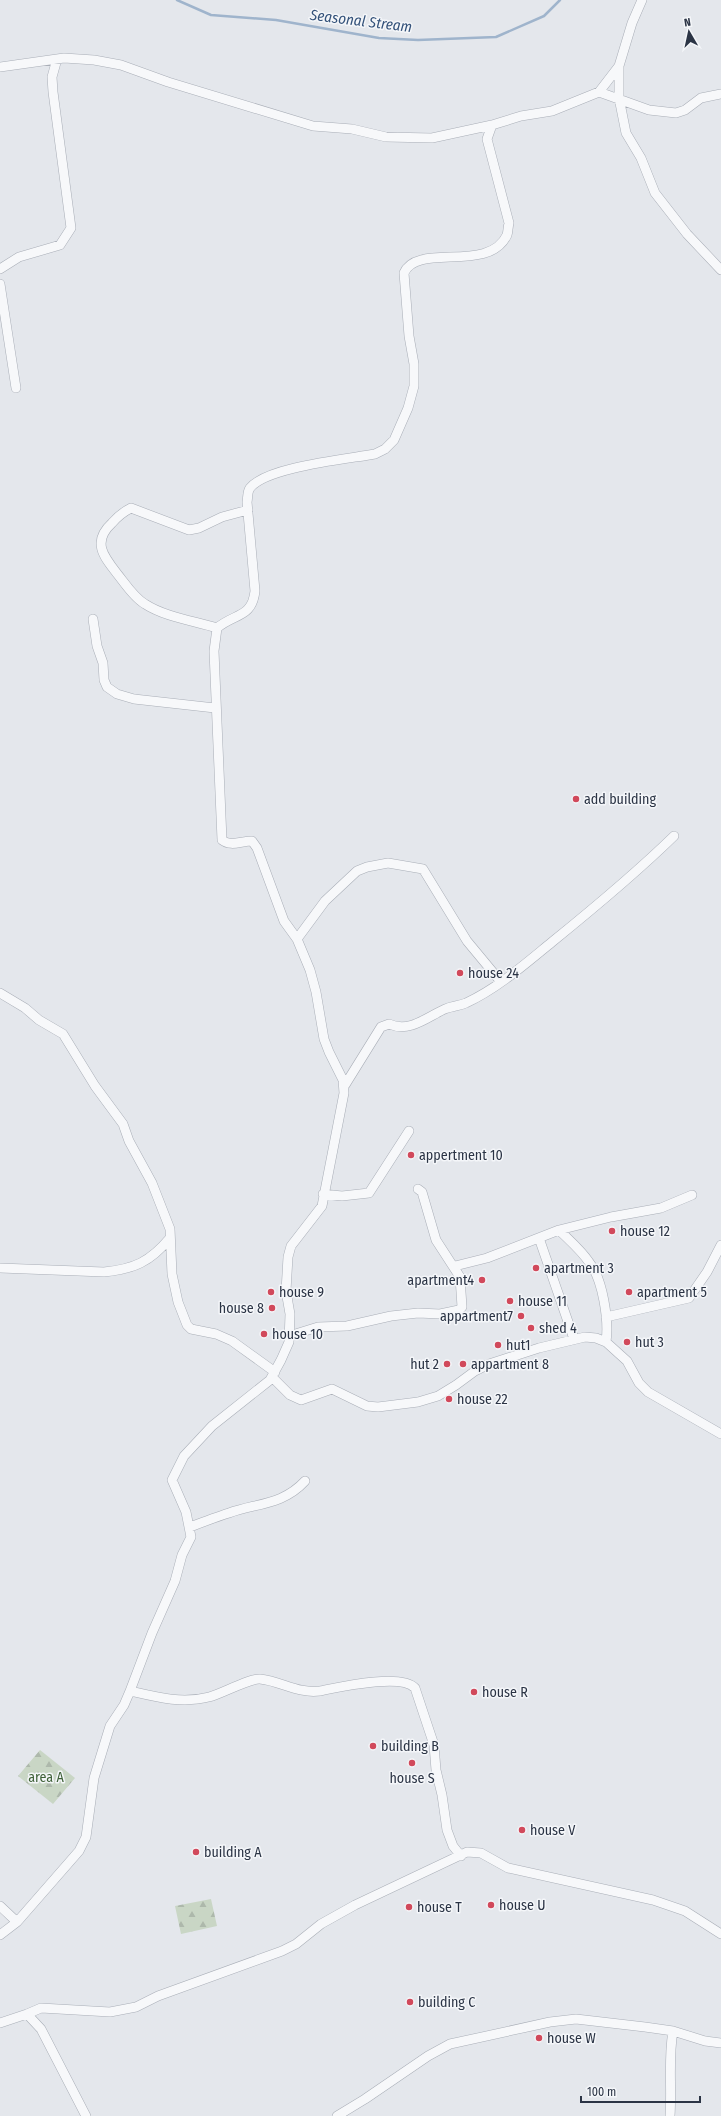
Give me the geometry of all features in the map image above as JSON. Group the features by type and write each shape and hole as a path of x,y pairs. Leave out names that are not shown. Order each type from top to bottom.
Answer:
{"street":[{"path":"642,0 632,23 619,66 619,98 626,133 640,158 655,193 687,234 721,270"},
{"path":"0,67 57,59 78,58 121,65 216,97 325,128 352,129 386,137 416,138 461,133 521,116 552,111 600,92 619,66"},
{"path":"0,269 18,257 60,245 71,228 53,92 52,77 57,59"},
{"path":"600,92 648,110 676,113 685,110 701,98 721,94"},
{"path":"345,1085 329,1052 312,978 297,939 284,921 257,848 252,842 242,841 233,845 226,844 222,840 220,816 219,741 215,708 214,651 217,628 225,622 249,611 254,602 255,591 248,510 248,491 251,487 270,475 288,469 375,454 385,450 394,440 408,408 414,386 414,364 409,336 404,273 406,268 418,260 465,257 485,253 500,243 507,235 509,223 507,210 487,139 492,125"},
{"path":"0,285 16,388"},
{"path":"217,628 156,610 143,603 106,560 100,546 101,538 108,526 124,511 131,508 188,530 199,528 222,517 248,510"},
{"path":"93,619 97,646 103,663 104,680 107,686 117,694 134,700 215,708"},
{"path":"0,1935 17,1922 79,1851 86,1837 94,1778 110,1726 124,1705 130,1691 152,1633 175,1581 182,1555 191,1537 190,1527 172,1480 178,1467 184,1456 212,1426 274,1375 289,1342 290,1314 286,1291 288,1257 292,1246 322,1206 323,1194 333,1158 345,1085 381,1027 389,1024 406,1027 417,1024 446,1009 468,1002 501,982 638,871 674,836"},
{"path":"297,939 324,901 357,871 388,862 404,864 423,869 467,941 501,982"},
{"path":"0,993 26,1008 39,1020 63,1034 123,1124 129,1140 159,1201 170,1229 172,1274 178,1302 187,1325 191,1329 216,1334 232,1341 274,1375 295,1398 305,1399 324,1390 332,1389 367,1406 378,1407 418,1402 438,1396 475,1371 489,1364 540,1348 585,1337 596,1338 606,1342 628,1361 639,1383 648,1392 721,1434"},
{"path":"323,1194 342,1196 369,1193 409,1131"},
{"path":"290,1336 318,1327 355,1325 369,1320 391,1316 430,1312 440,1314 459,1310 462,1307 460,1277 455,1266 436,1240 422,1192 418,1189"},
{"path":"455,1266 487,1258 559,1230 610,1217 661,1208 692,1195"},
{"path":"559,1230 590,1262 601,1290 606,1317 606,1342"},
{"path":"0,1268 104,1272 121,1270 135,1266 151,1258 170,1238"},
{"path":"539,1238 574,1339"},
{"path":"606,1317 689,1298 707,1272 721,1246"},
{"path":"190,1527 229,1513 284,1498 295,1492 305,1481"},
{"path":"130,1691 168,1699 188,1699 208,1697 259,1679 298,1690 318,1691 353,1684 401,1681 410,1683 415,1688 434,1745 436,1770 442,1796 447,1830 453,1846 461,1856"},
{"path":"0,2023 41,2008 110,2012 136,2007 158,1996 282,1951 296,1944 321,1924 355,1905 467,1852 481,1853 508,1868 653,1900 684,1911 721,1934"},
{"path":"0,1906 17,1922"},
{"path":"27,2014 41,2029 86,2116"},
{"path":"337,2116 365,2099 428,2056 458,2041 550,2022 576,2019 673,2030 705,2041 721,2043"},
{"path":"670,2116 670,2050 673,2030"}],"green space":[{"name":"area A","path":"40,1750 75,1778 53,1804 18,1776"},
{"path":"211,1899 217,1926 181,1934 175,1906"}],"waterway":[{"name":"Seasonal Stream","path":"177,0 211,15 276,20 379,38 418,40 496,37 544,16 560,0"}],"place":[{"name":"add building","path":"576,799"},
{"name":"house 24","path":"460,973"},
{"name":"appertment 10","path":"411,1155"},
{"name":"house 12","path":"612,1231"},
{"name":"apartment 3","path":"536,1268"},
{"name":"apartment4","path":"482,1280"},
{"name":"house 9","path":"271,1292"},
{"name":"apartment 5","path":"629,1292"},
{"name":"house 11","path":"510,1301"},
{"name":"house 8","path":"272,1308"},
{"name":"appartment7","path":"521,1316"},
{"name":"shed 4","path":"531,1328"},
{"name":"house 10","path":"264,1334"},
{"name":"hut 3","path":"627,1342"},
{"name":"hut1","path":"498,1345"},
{"name":"hut 2","path":"447,1364"},
{"name":"appartment 8","path":"463,1364"},
{"name":"house 22","path":"449,1399"},
{"name":"house R","path":"474,1692"},
{"name":"building B","path":"373,1746"},
{"name":"house S","path":"412,1763"},
{"name":"house V","path":"522,1830"},
{"name":"building A","path":"196,1852"},
{"name":"house U","path":"491,1905"},
{"name":"house T","path":"409,1907"},
{"name":"building C","path":"410,2002"},
{"name":"house W","path":"539,2038"}]}
